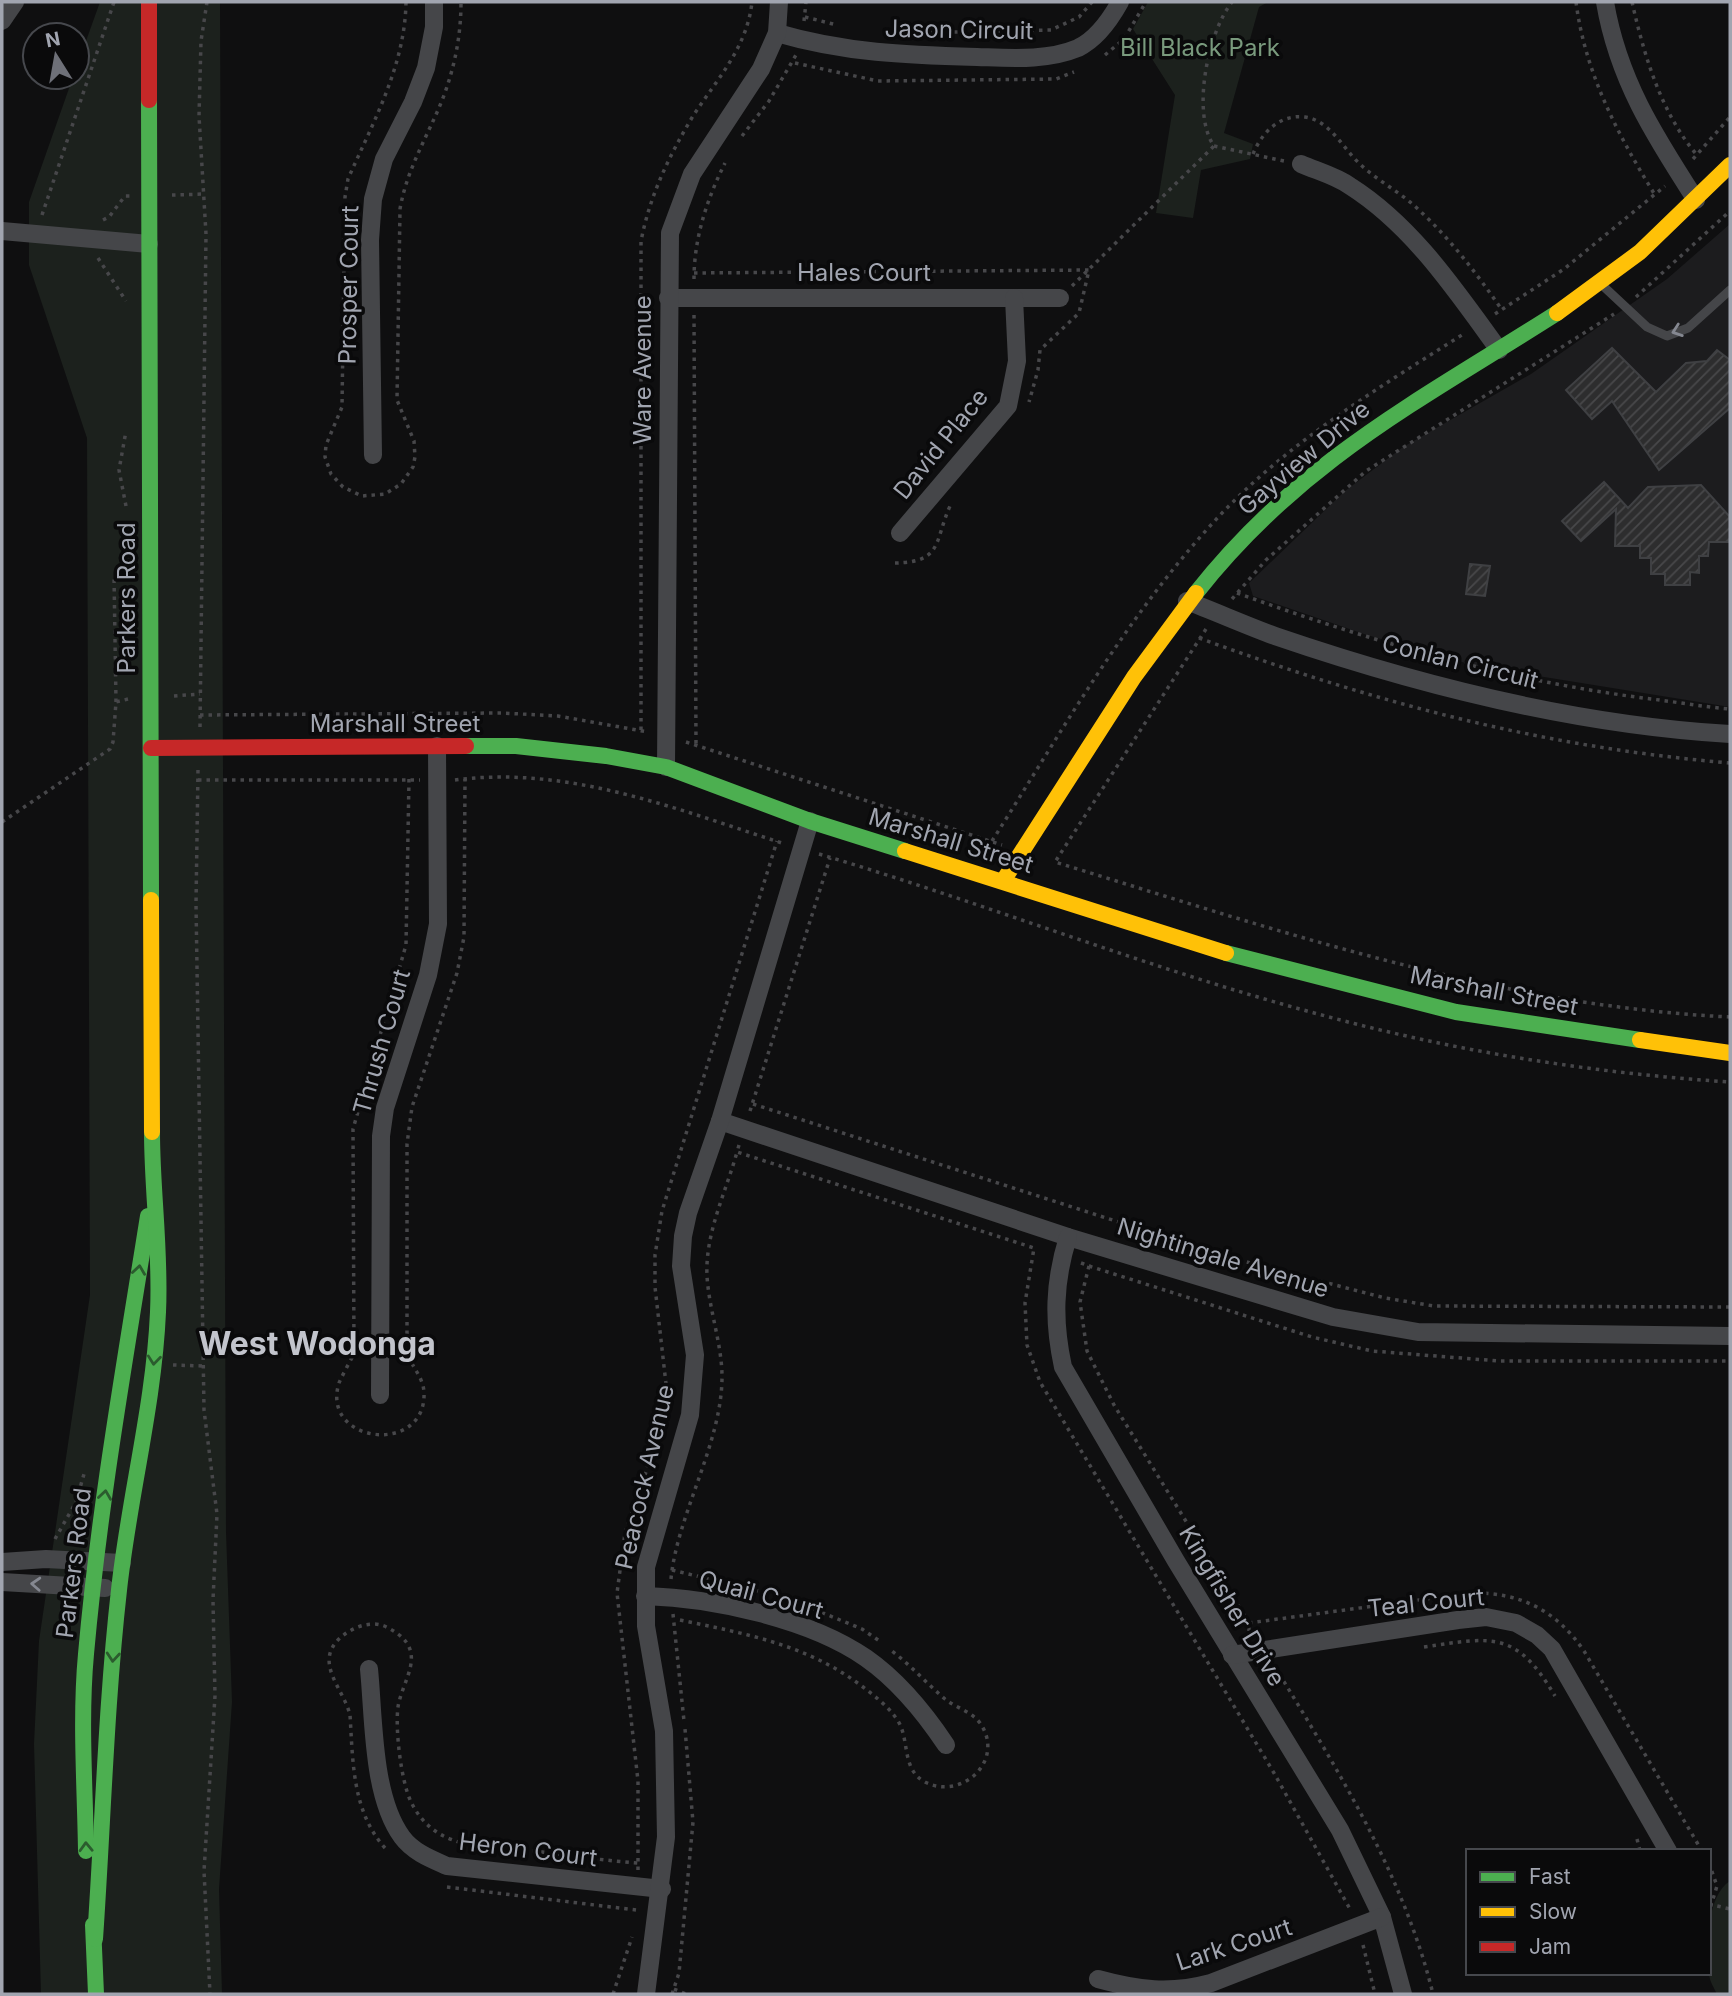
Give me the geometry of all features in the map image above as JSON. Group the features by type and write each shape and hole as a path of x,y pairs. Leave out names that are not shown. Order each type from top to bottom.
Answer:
{"main road":[{"name":"Parkers Road","path":"96,1994 95,1939 119,1589 138,1474 158,1315 160,1251 152,1194 149,2"},
{"name":"Gayview Drive","path":"1003,881 1147,656 1187,601 1291,491 1336,454 1404,406 1499,350 1600,284 1696,200 1730,165"},
{"name":"Marshall Street","path":"151,748 437,746 558,750 666,767 810,821 1212,949 1457,1012 1730,1053"},
{"name":"Parkers Road","path":"95,1939 87,1866 83,1718 93,1587 152,1194"}],"street":[{"path":"2,21 15,2"},
{"name":"Prosper Court","path":"373,455 370,240 373,199 384,159 413,102 426,68 434,27 434,2"},
{"name":"Ware Avenue","path":"666,767 670,233 692,174 761,69 777,33 779,2"},
{"name":"Jason Circuit","path":"777,33 880,55 1008,57 1059,54 1080,47 1097,34 1120,2"},
{"path":"1605,2 1622,69 1647,124 1696,200"},
{"path":"1301,164 1350,185 1389,218 1441,271 1499,350"},
{"path":"2,230 149,244"},
{"name":"Hales Court","path":"668,298 1060,298"},
{"name":"David Place","path":"900,533 1008,406 1017,361 1014,298"},
{"name":"Conlan Circuit","path":"1187,601 1338,656 1495,699 1666,730 1730,734"},
{"name":"Thrush Court","path":"380,1395 381,1136 391,1087 434,950 438,923 437,746"},
{"name":"Peacock Avenue","path":"646,1994 662,1889 666,1837 664,1731 646,1626 646,1567 690,1415 695,1355 681,1266 683,1236 688,1213 720,1121 804,850 810,821"},
{"name":"Nightingale Avenue","path":"720,1121 1068,1237 1320,1314 1379,1327 1418,1332 1547,1336 1730,1336"},
{"name":"Kingfisher Drive","path":"1068,1237 1054,1300 1055,1333 1063,1367 1232,1655 1340,1830 1382,1917 1403,1994"},
{"path":"2,1562 46,1559 122,1563"},
{"path":"2,1582 119,1589"},
{"name":"Quail Court","path":"645,1597 673,1597 743,1610 813,1631 866,1658 924,1713 946,1745"},
{"name":"Teal Court","path":"1232,1655 1262,1648 1472,1618 1486,1617 1516,1623 1537,1634 1563,1662 1667,1849"},
{"name":"Heron Court","path":"369,1669 380,1782 389,1811 403,1838 424,1856 447,1866 662,1889"},
{"name":"Lark Court","path":"1098,1979 1141,1990 1184,1990 1211,1983 1382,1917"}],"lane":[{"path":"1600,284 1656,333 1667,336 1688,328 1730,290"}],"path":[{"path":"42,215 114,2"},
{"path":"207,2 201,41 199,116 205,194 196,904 204,1410 217,1514 213,1600 215,1696 204,1871 211,1994"},
{"path":"737,142 794,63 806,2"},
{"path":"900,33 1051,30 1079,16 1092,2"},
{"path":"1232,2 1222,14 1203,92 1205,134 1214,146 1301,164"},
{"path":"1576,2 1599,91 1622,140 1655,195"},
{"path":"1632,2 1641,42 1667,109 1683,139 1697,155"},
{"path":"805,17 839,26"},
{"path":"1060,298 1214,146"},
{"path":"696,746 694,273 703,213 729,153"},
{"path":"126,312 126,298 98,259 100,220 110,217 125,196 205,194"},
{"path":"1730,211 1625,307 1366,471 1266,560 1199,638 1055,862 1351,953 1483,984 1685,1014 1730,1017"},
{"path":"29,213 53,216"},
{"path":"694,273 1089,270"},
{"path":"1025,408 1033,398 1040,351 1079,313 1089,270"},
{"path":"126,419 119,470 126,507"},
{"path":"895,563 923,560 935,550 951,504"},
{"path":"2,822 110,749 116,702 114,576 126,572 128,560"},
{"path":"1237,593 1311,621 1472,667 1585,691 1730,709"},
{"path":"1199,638 1342,688 1462,721 1600,749 1730,763"},
{"path":"116,702 200,694"},
{"path":"198,780 409,779 437,782 506,777 615,791 1242,992 1392,1033 1500,1056 1597,1070 1730,1082"},
{"path":"635,1920 638,1781 617,1593 625,1533 647,1469 666,1384 655,1287 657,1234 777,841"},
{"path":"672,1994 687,1904 693,1822 692,1783 673,1636 671,1576 675,1554 696,1494 722,1377 707,1274 716,1212 745,1129 830,858"},
{"path":"753,1104 1224,1256 1385,1298 1434,1306 1730,1307"},
{"path":"737,1152 1089,1266 1080,1301 1087,1351 1114,1405 1249,1623 1248,1636 1262,1648 1275,1667 1372,1834 1406,1909 1433,1994"},
{"path":"1034,1248 1025,1303 1027,1345 1040,1381 1275,1773 1358,1927 1375,1994"},
{"path":"1249,1623 1470,1593 1503,1594 1538,1605 1574,1637 1701,1849"},
{"path":"388,1852 363,1813 355,1779 348,1704 331,1678 329,1665 331,1648 344,1635 354,1628 375,1624 387,1627 406,1642 412,1657 412,1667 398,1708 403,1779 409,1798 426,1824 455,1841 638,1863"},
{"path":"1413,1648 1481,1639 1500,1642 1528,1657 1560,1706"},
{"path":"1275,1667 1289,1665"},
{"path":"1637,1836 1640,1849"},
{"path":"1711,1869 1717,1886 1711,1904 1730,1909"},
{"path":"441,1886 636,1910"},
{"path":"613,1994 634,1930"},
{"path":"674,1989 686,1994"}],"shaded area":[{"path":"1730,224 1730,707 1476,666 1367,635 1253,596 1249,583 1345,491 1403,447 1531,374 1667,279"}],"green space":[{"path":"100,2 220,2 226,1532 232,1702 219,1889 222,1994 41,1994 34,1744 39,1641 90,1295 87,438 29,265 29,202 68,91 91,91 91,27"},
{"name":"Bill Black Park","path":"1148,2 1268,2 1259,7 1224,133 1253,144 1250,159 1201,170 1193,218 1156,213 1175,95 1133,29"},
{"path":"1730,1881 1730,1994 1717,1994 1709,1975 1711,1914 1722,1888"}],"building":[{"path":"1612,348 1656,392 1686,363 1707,361 1717,350 1730,360 1730,408 1659,470 1612,401 1592,419 1566,390"},
{"path":"1604,482 1628,508 1648,487 1701,485 1730,517 1730,542 1709,542 1708,556 1699,556 1699,573 1690,572 1690,585 1665,585 1665,574 1651,574 1651,558 1640,558 1640,546 1615,546 1616,509 1581,541 1562,521"},
{"path":"1470,564 1490,566 1485,596 1466,594"}],"traffic: fast":[{"path":"149,100 151,900"},
{"path":"1196,593 1236,546 1320,469 1410,405 1557,313"},
{"path":"466,746 516,746 606,756 666,767 810,821 905,851"},
{"path":"1226,953 1456,1012 1640,1040"},
{"path":"95,1939 108,1720 123,1555 156,1347 158,1267 152,1132"},
{"path":"86,1851 83,1727 91,1599 105,1489 148,1216"},
{"path":"93,1925 96,1994"}],"traffic: slow":[{"path":"1557,313 1640,252 1730,165"},
{"path":"1003,881 1134,677 1196,593"},
{"path":"905,851 1226,953"},
{"path":"151,900 152,1132"},
{"path":"1640,1040 1730,1053"}],"traffic: jam":[{"path":"149,2 149,100"},
{"path":"151,748 466,746"}],"district":[{"name":"West Wodonga","path":"317,1344"}]}
